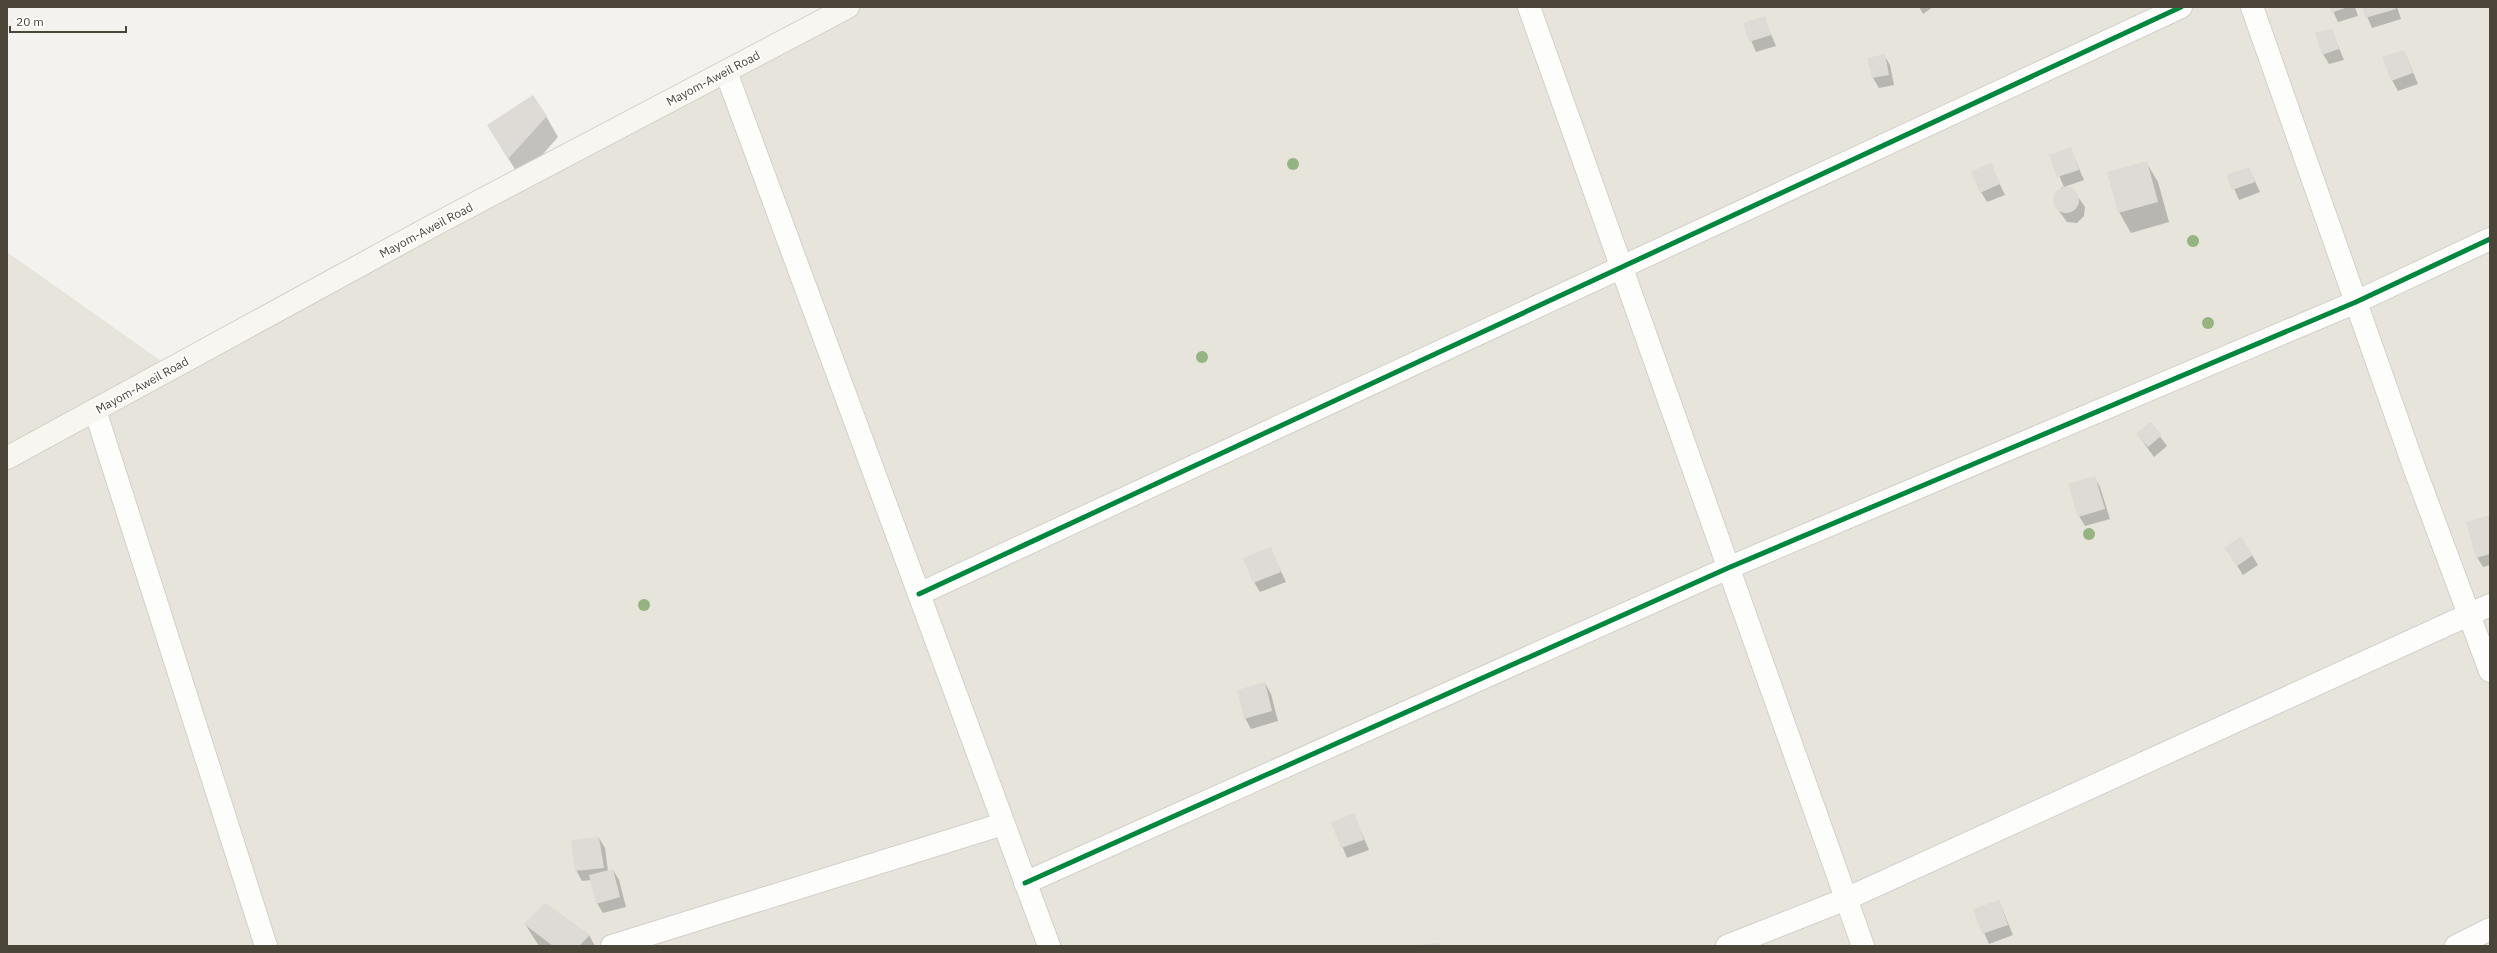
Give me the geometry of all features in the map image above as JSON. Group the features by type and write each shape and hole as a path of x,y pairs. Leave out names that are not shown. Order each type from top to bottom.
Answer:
{"main road":[{"name":"Mayom-Aweil Road","path":"7,458 427,229 848,7"}],"street":[{"path":"1529,7 1863,946"},
{"path":"919,594 2181,7"},
{"path":"2252,7 2414,467 2490,671"},
{"path":"726,72 1049,946"},
{"path":"1025,883 1728,568 2356,302 2490,240"},
{"path":"95,410 266,946"},
{"path":"1727,946 1846,899 2469,616 2490,605"},
{"path":"612,946 1003,824"},
{"path":"2456,946 2490,930"}],"shaded area":[{"path":"834,7 2490,7 2490,946 7,946 7,252 171,368"}],"building":[{"path":"2330,7 2348,7 2331,13"},
{"path":"2362,7 2395,7 2396,9 2365,18"},
{"path":"1765,16 1771,35 1749,42 1743,23"},
{"path":"2332,28 2339,49 2322,55 2315,33"},
{"path":"2404,50 2413,73 2391,81 2382,57"},
{"path":"1885,54 1889,75 1872,78 1867,58"},
{"path":"533,95 547,116 508,159 487,125"},
{"path":"2071,147 2079,170 2057,177 2049,155"},
{"path":"2147,161 2158,202 2118,213 2107,172"},
{"path":"1991,162 2000,184 1980,193 1971,172"},
{"path":"2249,167 2255,182 2232,190 2226,175"},
{"path":"2066,187 2075,191 2079,200 2075,209 2066,213 2057,209 2053,200 2057,191"},
{"path":"2151,422 2162,435 2148,447 2136,434"},
{"path":"2095,476 2105,509 2078,517 2068,484"},
{"path":"2490,515 2490,554 2476,558 2466,522"},
{"path":"2241,536 2253,555 2237,566 2224,548"},
{"path":"1271,547 1281,572 1253,583 1243,558"},
{"path":"1265,682 1272,711 1244,719 1237,690"},
{"path":"1355,813 1364,840 1341,848 1331,822"},
{"path":"599,837 604,868 575,871 571,840"},
{"path":"613,869 620,897 596,904 589,875"},
{"path":"1999,900 2008,925 1982,934 1973,909"},
{"path":"545,903 590,935 579,946 553,946 524,924"},
{"path":"1439,943 1440,946 1417,946 1417,945"}],"cycle path":[{"path":"919,594 2181,7"},
{"path":"1025,883 1728,568 2356,302 2490,239"}]}
